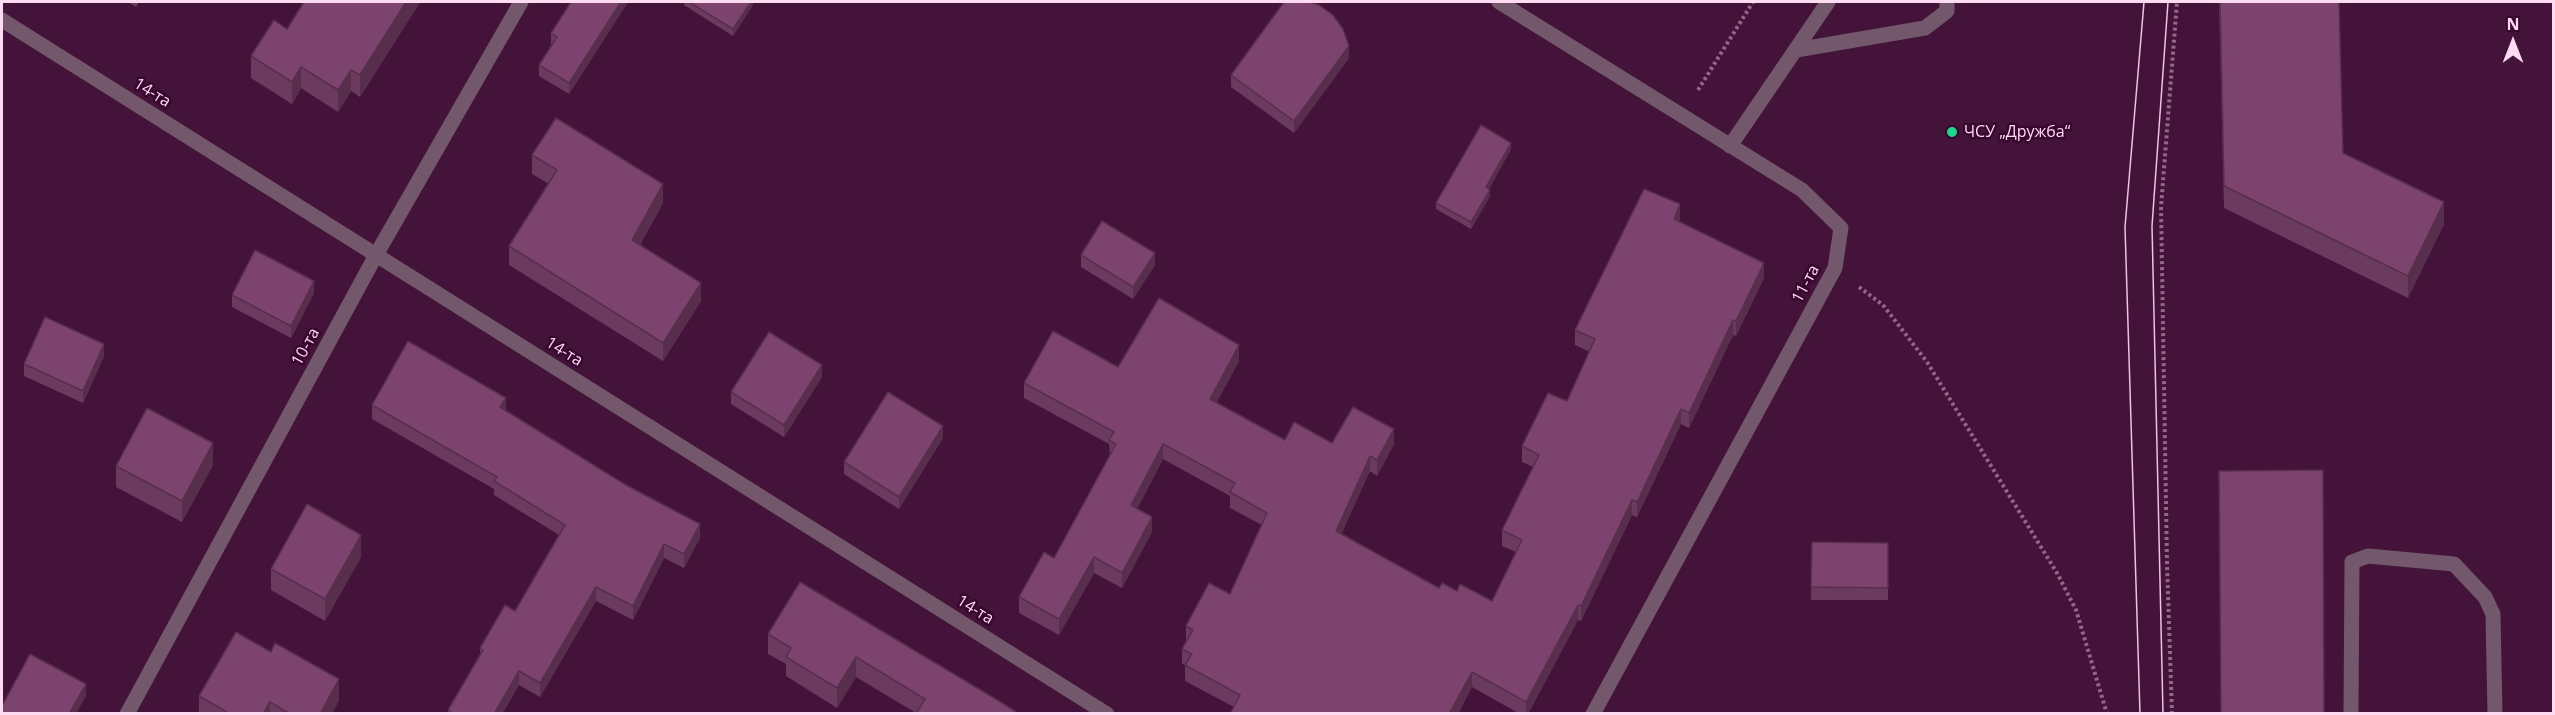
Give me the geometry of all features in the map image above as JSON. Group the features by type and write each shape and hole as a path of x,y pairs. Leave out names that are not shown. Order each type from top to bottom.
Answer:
{"street":[{"name":"10-та","path":"128,714 376,255 521,2"},
{"name":"11-та","path":"1499,2 1802,190 1841,228 1834,268 1593,714"},
{"path":"1730,146 1828,2"},
{"path":"1796,50 1925,28 1947,11 1947,2"},
{"name":"14-та","path":"2,20 1107,714"},
{"path":"2351,714 2352,562 2368,556 2454,564 2485,597 2493,614 2494,714"}],"path":[{"path":"1716,60 1753,2"},
{"path":"2172,714 2161,207 2177,2"},
{"path":"1834,268 1883,305 1927,363 2057,573 2076,610 2107,714"}],"building":[{"path":"304,2 406,2 360,75 351,70 338,90 301,67 292,82 251,56 274,20 287,29"},
{"path":"571,2 621,2 569,83 539,65 557,37 551,33"},
{"path":"689,2 751,2 733,29"},
{"path":"1284,2 1309,2 1319,5 1333,15 1343,29 1349,46 1294,121 1231,75"},
{"path":"2220,2 2339,2 2343,153 2444,202 2408,276 2224,186"},
{"path":"556,118 663,184 632,240 701,283 663,343 509,246 557,170 532,155"},
{"path":"1481,125 1511,143 1486,187 1490,190 1471,222 1436,203"},
{"path":"1644,189 1680,204 1674,219 1764,263 1736,321 1733,320 1689,413 1681,409 1637,502 1632,500 1581,606 1578,605 1526,702 1472,672 1449,714 1230,714 1240,695 1185,665 1192,654 1182,649 1193,630 1186,626 1209,583 1230,594 1267,513 1230,492 1235,483 1163,444 1131,505 1152,517 1122,573 1094,557 1059,619 1019,597 1044,552 1054,558 1116,444 1109,440 1114,432 1024,383 1053,331 1118,367 1159,298 1239,345 1210,399 1285,440 1294,422 1332,443 1353,407 1394,429 1377,460 1370,456 1336,531 1439,588 1442,583 1457,591 1460,584 1492,601 1522,540 1502,530 1539,455 1522,446 1548,393 1567,401 1595,339 1575,330"},
{"path":"1102,221 1155,253 1133,287 1081,255"},
{"path":"255,250 314,281 291,326 232,295"},
{"path":"45,317 104,344 83,391 24,364"},
{"path":"769,332 822,365 784,425 731,392"},
{"path":"408,341 506,398 500,407 626,485 700,524 684,554 664,544 633,606 596,587 540,683 519,671 494,714 453,714 448,710 483,650 480,648 505,605 515,611 565,525 494,481 497,477 372,405"},
{"path":"888,392 943,426 899,497 844,462"},
{"path":"147,408 213,443 182,501 116,466"},
{"path":"2323,470 2324,714 2221,714 2219,471"},
{"path":"307,504 361,535 325,599 271,569"},
{"path":"1812,542 1888,543 1888,588 1811,587"},
{"path":"800,582 1019,714 916,714 925,699 856,657 837,688 786,657 791,648 768,634"},
{"path":"236,632 271,652 275,643 339,679 320,714 290,714 270,702 263,714 230,714 199,696"},
{"path":"30,654 86,684 69,714 2,714 2,706"}],"tram line":[{"path":"2140,714 2125,227 2144,2"},
{"path":"2163,714 2152,226 2168,2"}],"place":[{"name":"ЧСУ „Дружба“","path":"1952,132"}]}
